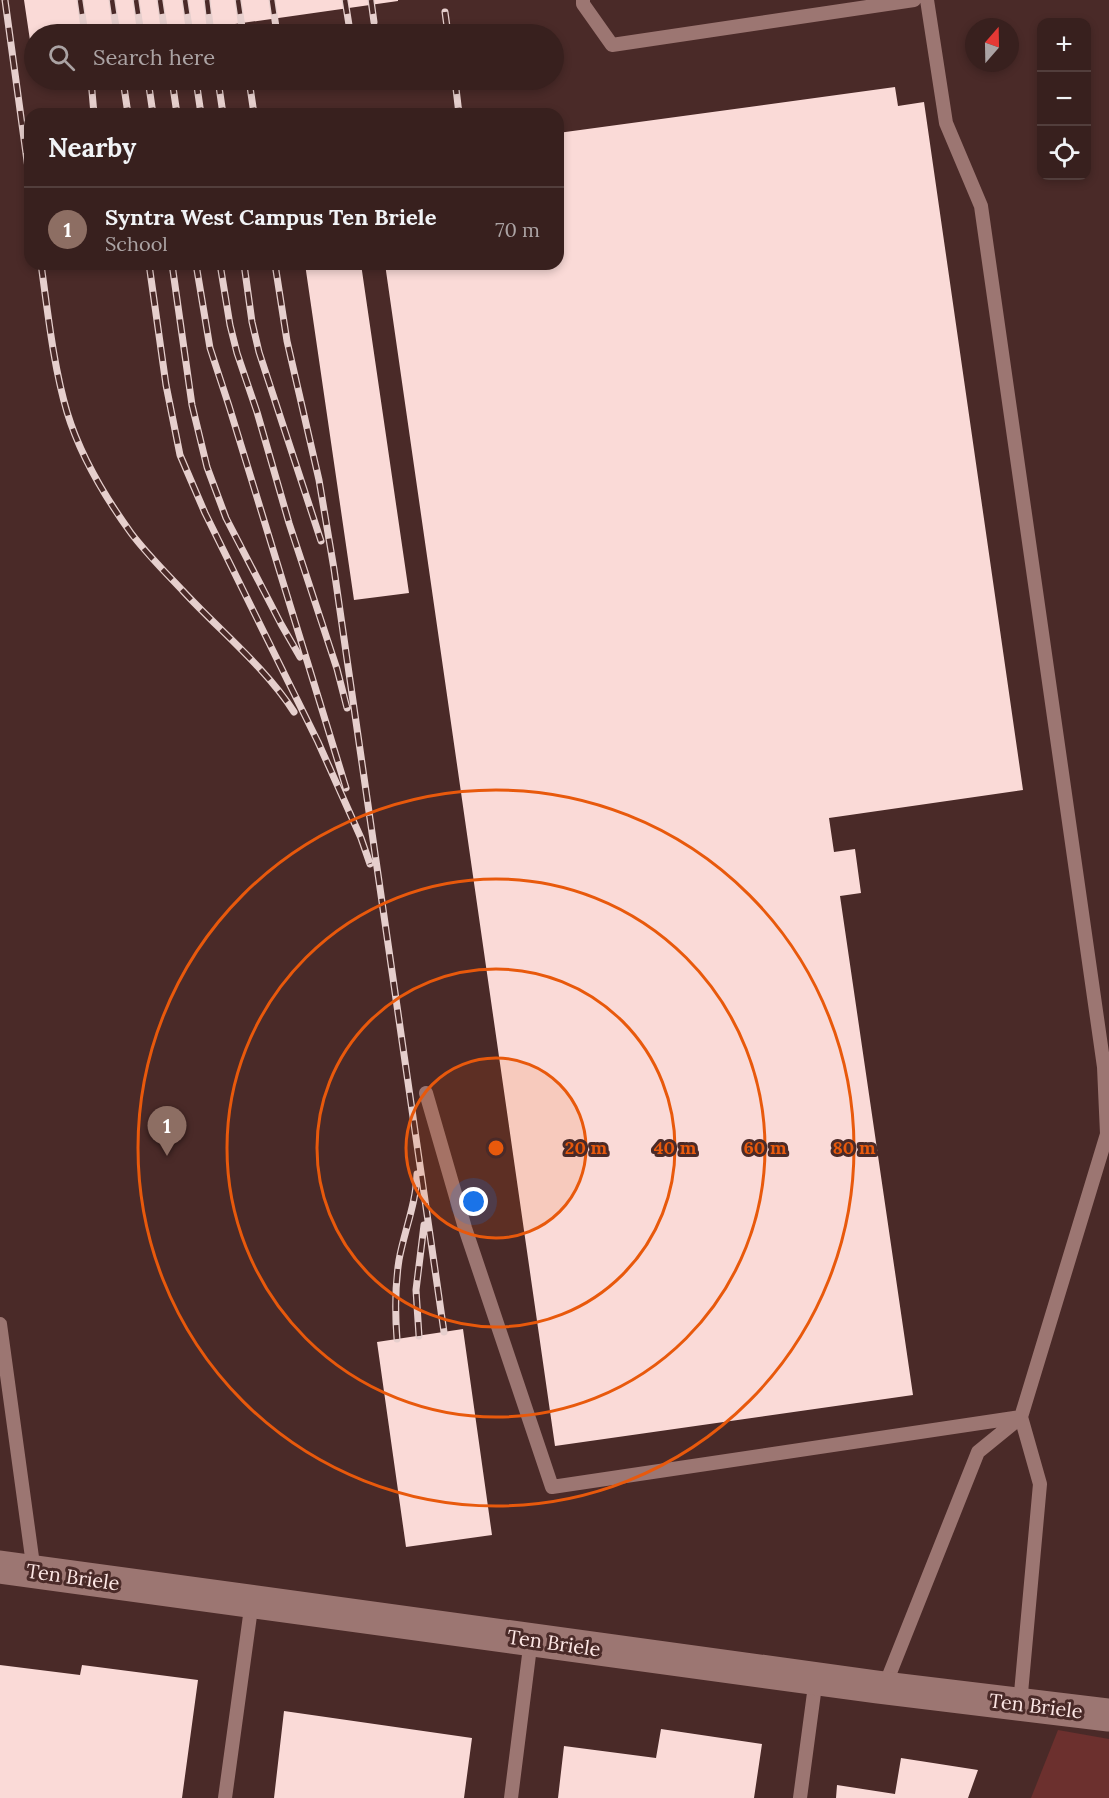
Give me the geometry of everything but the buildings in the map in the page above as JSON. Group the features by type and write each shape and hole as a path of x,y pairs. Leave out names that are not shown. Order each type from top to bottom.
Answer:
{"street":[{"name":"Ten Briele","path":"0,1567 884,1688 1109,1714"}],"lane":[{"path":"583,0 583,4 612,45 914,0"},
{"path":"927,0 946,123 981,206 1104,1067 1107,1134 1021,1417 1040,1484 1020,1704"},
{"path":"426,1093 465,1228 552,1487 1021,1417"},
{"path":"0,1324 34,1572"},
{"path":"884,1688 978,1452 1021,1417"},
{"path":"225,1798 252,1601"},
{"path":"511,1798 531,1639"},
{"path":"800,1798 816,1678"}],"shaded area":[{"path":"1058,1730 1109,1739 1109,1798 1031,1798"}],"railway":[{"path":"5,0 24,139"},
{"path":"80,0 84,24"},
{"path":"112,0 116,24"},
{"path":"136,0 140,24"},
{"path":"160,0 164,24"},
{"path":"185,0 189,24"},
{"path":"207,0 210,24"},
{"path":"238,0 242,24"},
{"path":"272,0 276,24"},
{"path":"345,0 349,24"},
{"path":"371,0 374,22"},
{"path":"445,12 447,24"},
{"path":"92,90 93,108"},
{"path":"124,90 127,108"},
{"path":"149,90 152,108"},
{"path":"173,90 176,108"},
{"path":"197,90 200,108"},
{"path":"219,90 222,108"},
{"path":"250,90 253,108"},
{"path":"456,90 458,108"},
{"path":"42,270 51,338 62,394 72,428 94,475 121,519 143,548 256,664 294,712"},
{"path":"150,270 166,385 180,455 205,513 318,742 361,838 370,864"},
{"path":"173,270 192,405 207,467 226,518 300,657"},
{"path":"197,270 210,348 346,788"},
{"path":"221,270 237,353 337,669 347,708"},
{"path":"245,270 259,352 321,541"},
{"path":"276,270 287,341 319,480 334,569 444,1332"},
{"path":"397,1339 398,1270 417,1174"},
{"path":"419,1336 416,1290 424,1225"}],"place":[{"name":"Syntra West Campus Ten Briele","path":"167,1156"}]}
